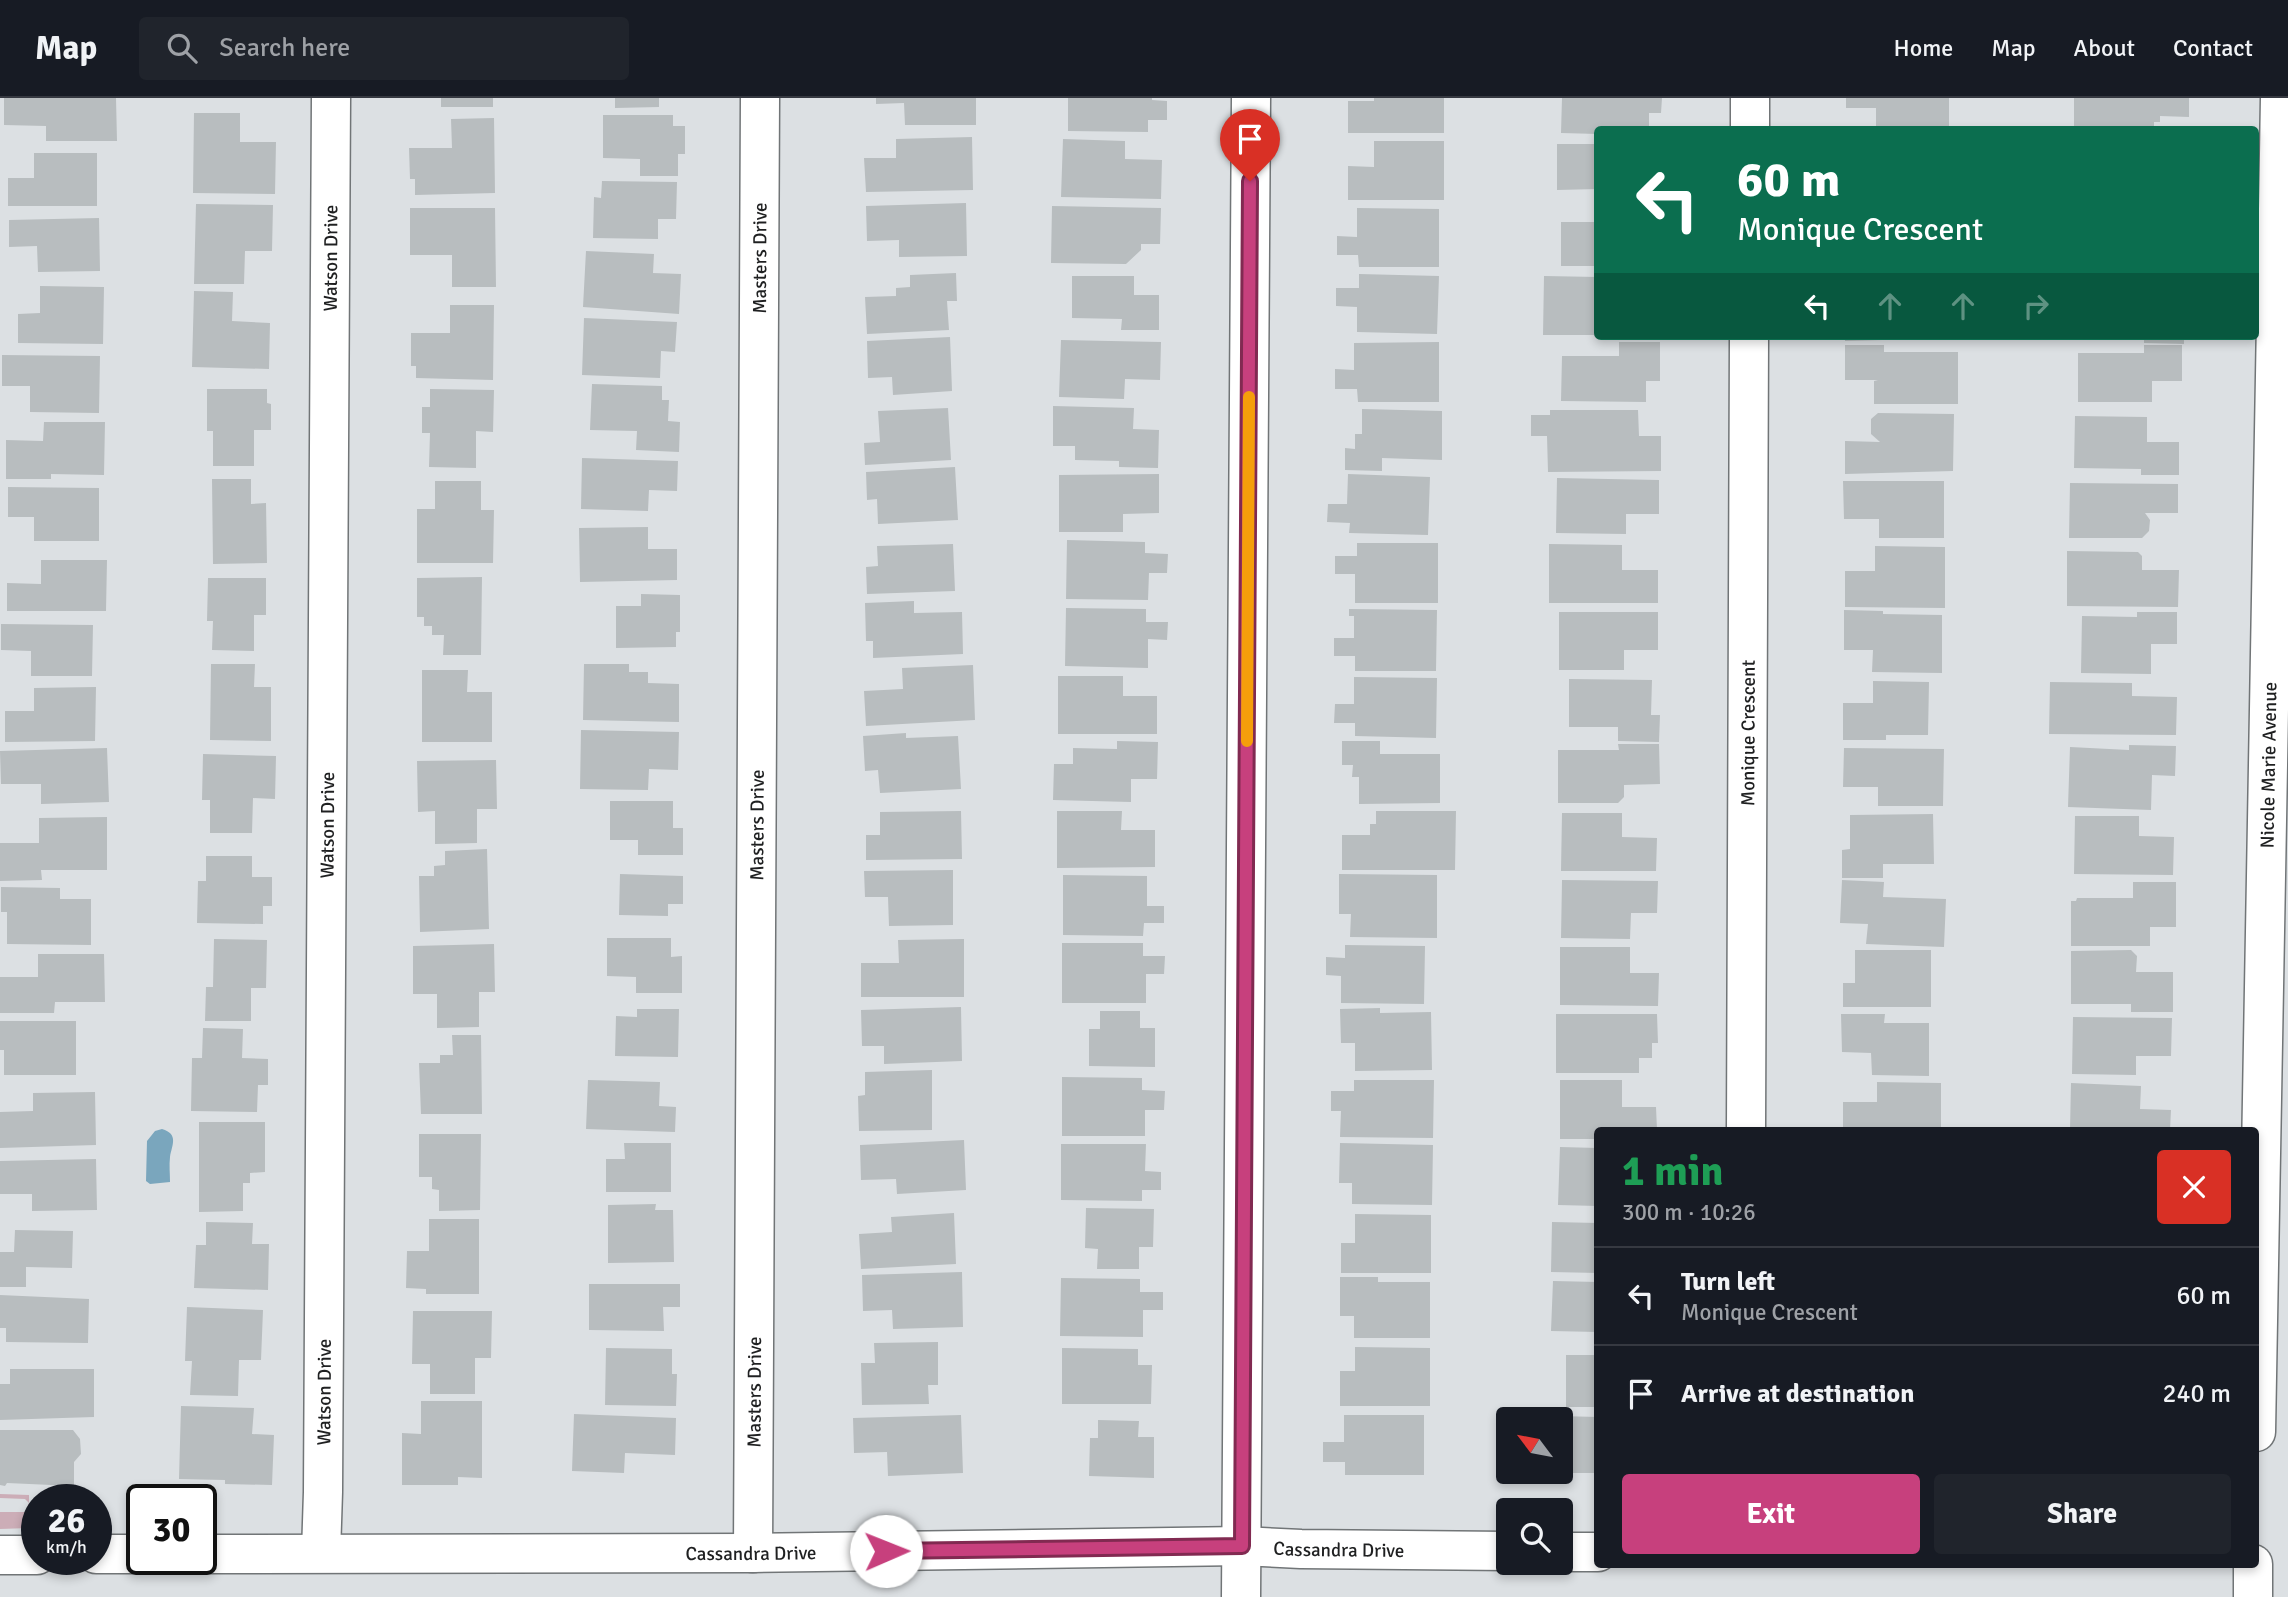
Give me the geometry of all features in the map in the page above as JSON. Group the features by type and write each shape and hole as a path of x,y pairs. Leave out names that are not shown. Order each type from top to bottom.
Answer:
{"street":[{"name":"Watson Drive","path":"321,1553 331,98"},
{"name":"Masters Drive","path":"752,1553 760,98"},
{"path":"1241,1597 1251,98"},
{"path":"1750,98 1750,126"},
{"name":"Nicole Marie Avenue","path":"2259,1265 2280,98"},
{"name":"Monique Crescent","path":"1746,1127 1749,340"},
{"name":"Cassandra Drive","path":"217,1554 752,1553 1242,1546 1496,1551"},
{"path":"1573,1552 1594,1552"},
{"path":"0,1555 21,1555"},
{"path":"2253,1568 2253,1597"}],"shaded area":[{"path":"0,1494 21,1495 21,1499 0,1498"},
{"path":"0,1512 21,1512 21,1528 0,1529"}],"water":[{"path":"162,1129 173,1137 170,1182 150,1184 146,1181 147,1141 155,1131"}],"building":[{"path":"4,98 116,98 117,141 46,141 46,126 4,125"},
{"path":"441,98 493,98 493,107 441,107"},
{"path":"615,98 659,98 659,107 615,108"},
{"path":"876,98 976,98 976,125 905,125 904,103 876,104"},
{"path":"1068,98 1152,98 1167,101 1167,120 1148,120 1148,132 1068,131"},
{"path":"1374,98 1444,98 1444,133 1348,133 1348,101 1374,101"},
{"path":"1562,98 1662,98 1661,113 1649,113 1649,126 1594,126 1594,134 1561,133"},
{"path":"1846,98 1949,98 1949,126 1876,126 1876,108 1846,108"},
{"path":"2074,98 2189,98 2189,117 2160,116 2160,122 2154,122 2154,126 2074,126"},
{"path":"194,113 240,113 240,142 276,142 275,194 193,193"},
{"path":"603,115 673,115 673,126 685,126 685,154 678,154 678,176 640,176 640,159 603,158"},
{"path":"494,118 495,193 415,195 415,179 410,179 409,148 452,148 451,119"},
{"path":"972,137 973,190 866,192 864,158 896,158 896,139"},
{"path":"1063,139 1125,141 1125,159 1162,160 1161,199 1061,197"},
{"path":"1374,141 1444,141 1444,200 1348,200 1348,166 1374,167"},
{"path":"1557,144 1594,144 1594,189 1557,190"},
{"path":"34,153 97,153 97,206 8,206 8,178 34,178"},
{"path":"602,181 677,182 676,219 658,219 658,239 593,238 594,197 601,198"},
{"path":"966,203 967,256 899,257 899,240 867,241 866,206"},
{"path":"196,204 273,205 272,251 245,251 244,284 194,284"},
{"path":"1052,206 1161,208 1160,244 1141,244 1141,250 1126,264 1051,263"},
{"path":"410,208 495,208 496,287 452,287 452,255 410,255"},
{"path":"1357,208 1439,209 1439,267 1359,267 1358,255 1337,255 1337,236 1357,237"},
{"path":"99,218 100,271 38,272 37,246 9,247 9,220"},
{"path":"1561,222 1594,222 1594,266 1561,266"},
{"path":"586,251 654,254 653,273 681,274 679,314 583,307"},
{"path":"956,273 957,301 947,301 949,330 867,334 865,297 896,296 896,288 910,287 910,275"},
{"path":"1359,274 1439,276 1437,334 1357,332 1357,307 1336,306 1336,288 1359,288"},
{"path":"1072,276 1134,276 1134,295 1159,295 1159,330 1121,330 1122,319 1072,318"},
{"path":"1544,276 1594,277 1594,335 1543,335"},
{"path":"40,286 104,287 103,344 18,343 18,314 40,313"},
{"path":"194,291 233,292 232,321 270,323 269,369 192,367"},
{"path":"450,305 494,305 493,380 416,378 416,366 411,366 411,333 450,333"},
{"path":"584,318 677,322 675,352 661,351 660,378 582,375"},
{"path":"950,337 952,391 893,395 892,377 868,378 867,341"},
{"path":"1061,340 1161,342 1160,380 1125,379 1124,399 1059,397"},
{"path":"2144,340 2184,340 2184,344 2144,343"},
{"path":"1439,342 1439,402 1358,402 1357,389 1335,389 1335,369 1354,370 1354,343"},
{"path":"1619,342 1660,342 1660,381 1646,381 1646,402 1561,401 1562,356 1619,356"},
{"path":"1845,345 1884,345 1884,352 1958,352 1958,404 1874,404 1874,381 1878,380 1845,380"},
{"path":"2144,345 2182,345 2182,381 2152,381 2152,402 2078,402 2078,353 2144,353"},
{"path":"2,355 100,356 99,413 30,412 30,386 2,386"},
{"path":"592,384 662,386 662,400 669,400 668,421 680,422 679,452 636,450 637,431 590,430"},
{"path":"207,389 267,389 267,403 271,404 271,430 254,430 254,466 213,466 213,431 207,431"},
{"path":"430,389 494,390 493,432 476,431 476,468 429,467 430,433 422,433 422,407 430,407"},
{"path":"1053,406 1134,408 1133,429 1159,430 1158,468 1119,467 1119,461 1075,460 1075,446 1053,446"},
{"path":"948,408 951,460 865,465 864,443 880,442 878,411"},
{"path":"1362,409 1442,411 1442,460 1382,458 1382,471 1345,470 1345,448 1355,449 1355,434 1362,434"},
{"path":"1550,410 1638,410 1639,436 1661,436 1661,471 1548,472 1547,436 1531,436 1531,415 1550,415"},
{"path":"1878,413 1954,414 1953,471 1845,474 1845,441 1880,442 1871,434 1871,419"},
{"path":"2075,416 2147,417 2147,442 2179,442 2179,475 2141,475 2141,469 2074,468"},
{"path":"44,422 105,422 104,475 51,474 51,479 6,479 6,440 43,441"},
{"path":"582,458 678,461 677,491 649,490 648,511 581,509"},
{"path":"955,467 958,520 878,524 877,499 867,500 866,472"},
{"path":"1159,474 1159,513 1123,514 1123,532 1059,532 1059,475"},
{"path":"1348,474 1430,477 1428,535 1349,533 1350,523 1327,522 1328,504 1347,504"},
{"path":"1557,478 1659,480 1659,514 1626,514 1626,534 1556,533"},
{"path":"212,479 251,479 251,504 266,503 267,563 213,564"},
{"path":"435,481 481,481 481,510 494,510 493,563 417,563 417,509 435,509"},
{"path":"1843,481 1944,481 1944,538 1879,538 1879,519 1844,519"},
{"path":"2070,483 2178,484 2178,513 2145,513 2150,520 2149,531 2142,538 2069,538"},
{"path":"8,487 99,488 99,541 34,541 34,517 8,517"},
{"path":"648,527 648,549 677,549 677,580 580,582 579,528"},
{"path":"1067,540 1145,542 1145,553 1168,554 1167,573 1149,573 1148,600 1066,599"},
{"path":"1357,543 1438,543 1438,603 1355,603 1355,574 1335,574 1335,556 1357,556"},
{"path":"953,544 955,591 867,594 866,567 878,566 877,546"},
{"path":"1549,544 1622,545 1622,570 1658,570 1658,603 1549,603"},
{"path":"1875,546 1945,547 1945,608 1845,607 1845,571 1875,571"},
{"path":"2067,551 2138,552 2142,556 2142,570 2179,570 2178,607 2067,606"},
{"path":"41,560 107,560 106,611 7,611 7,583 41,584"},
{"path":"482,577 481,655 443,655 444,635 432,635 432,626 424,626 424,617 417,617 417,578"},
{"path":"208,578 266,578 266,615 254,615 254,651 212,650 213,621 207,621"},
{"path":"641,594 680,595 680,632 676,632 676,647 616,648 616,606 641,606"},
{"path":"914,601 914,613 962,612 963,654 873,658 873,641 866,641 865,603"},
{"path":"1066,608 1146,609 1146,622 1168,622 1167,640 1148,639 1148,668 1065,666"},
{"path":"1349,609 1437,610 1436,671 1355,671 1355,656 1334,656 1334,638 1354,638 1354,616 1349,616"},
{"path":"1844,610 1942,615 1942,673 1872,672 1873,650 1844,650"},
{"path":"1559,612 1658,612 1658,650 1624,650 1624,670 1559,670"},
{"path":"2137,612 2177,612 2177,644 2151,644 2151,674 2081,673 2082,616 2137,617"},
{"path":"1,624 93,625 92,676 31,676 31,651 1,650"},
{"path":"211,664 255,664 254,687 271,687 271,741 210,740"},
{"path":"584,664 629,664 629,672 648,672 648,683 679,684 679,722 583,720"},
{"path":"973,665 975,720 866,726 864,691 903,689 902,668"},
{"path":"422,670 468,670 467,692 492,692 492,742 422,742"},
{"path":"1058,676 1123,676 1123,696 1157,696 1157,734 1058,734"},
{"path":"1354,677 1437,678 1436,738 1355,736 1355,723 1334,723 1335,704 1354,704"},
{"path":"1569,679 1652,680 1651,715 1660,715 1659,742 1618,741 1618,727 1569,727"},
{"path":"1873,681 1929,682 1928,735 1886,735 1886,740 1843,740 1843,703 1873,703"},
{"path":"2050,682 2132,683 2132,696 2177,697 2176,735 2049,734"},
{"path":"96,687 95,741 5,742 5,711 34,711 34,688"},
{"path":"581,730 679,732 678,770 649,769 648,790 580,789"},
{"path":"906,733 906,738 958,736 961,789 880,793 878,770 865,771 863,736"},
{"path":"1117,741 1158,742 1157,779 1131,779 1131,802 1053,800 1054,764 1073,764 1073,748 1117,749"},
{"path":"1342,741 1380,741 1380,754 1440,754 1440,803 1359,804 1359,777 1352,777 1353,765 1342,765"},
{"path":"1618,744 1659,744 1660,784 1624,785 1624,797 1618,803 1558,803 1558,750 1619,750"},
{"path":"2129,745 2176,746 2175,776 2152,775 2151,810 2068,807 2070,747 2129,750"},
{"path":"107,748 109,802 41,804 41,784 1,784 0,751"},
{"path":"1844,748 1944,749 1943,806 1878,806 1878,787 1843,787"},
{"path":"203,754 276,756 275,799 253,798 252,833 210,833 210,800 202,800"},
{"path":"496,760 497,809 477,809 477,843 435,844 435,811 418,812 417,761"},
{"path":"610,801 673,801 673,828 683,828 683,855 638,855 638,840 610,840"},
{"path":"961,811 962,859 866,860 866,835 880,835 880,812"},
{"path":"1057,811 1122,811 1121,830 1155,830 1155,867 1057,868"},
{"path":"1376,811 1456,811 1455,870 1342,870 1342,835 1370,835 1370,824 1376,824"},
{"path":"1562,813 1622,813 1622,837 1657,838 1656,871 1561,871"},
{"path":"1933,814 1934,864 1883,864 1883,878 1842,878 1842,850 1850,849 1850,815"},
{"path":"2075,816 2139,816 2139,836 2174,837 2173,875 2074,874"},
{"path":"107,817 107,870 41,870 42,880 0,881 0,843 39,843 39,818"},
{"path":"487,849 489,929 420,932 419,876 434,876 434,866 445,865 445,851"},
{"path":"206,856 252,856 252,877 272,877 272,906 263,906 263,924 197,923 198,881 206,881"},
{"path":"953,870 953,925 889,926 888,897 865,897 864,871"},
{"path":"620,874 683,876 683,904 668,904 668,916 619,915"},
{"path":"1339,874 1437,875 1437,938 1350,937 1351,914 1339,914"},
{"path":"1063,875 1147,876 1147,906 1164,906 1164,923 1144,923 1143,936 1063,935"},
{"path":"1562,880 1658,881 1657,913 1631,913 1630,939 1561,938"},
{"path":"1842,880 1884,882 1883,897 1946,899 1944,947 1866,944 1868,924 1840,923"},
{"path":"2133,882 2176,882 2176,927 2150,927 2150,946 2071,946 2071,901 2076,901 2077,898 2133,898"},
{"path":"1,887 60,888 60,899 91,899 91,945 7,944 7,912 1,912"},
{"path":"607,938 671,938 671,957 682,956 682,993 636,993 636,977 607,976"},
{"path":"214,939 267,940 266,988 251,988 251,1021 205,1021 206,987 213,987"},
{"path":"964,939 964,997 861,997 861,963 899,963 898,940"},
{"path":"1062,943 1143,943 1143,956 1165,956 1164,974 1146,974 1146,1003 1062,1003"},
{"path":"494,944 495,992 479,992 479,1027 437,1028 437,994 413,994 413,946"},
{"path":"1345,945 1425,946 1424,1004 1341,1003 1341,976 1326,975 1326,957 1345,958"},
{"path":"1560,947 1630,947 1630,973 1659,973 1658,1006 1560,1005"},
{"path":"1855,950 1931,950 1931,1007 1843,1007 1843,983 1855,983"},
{"path":"2131,950 2137,956 2136,972 2173,972 2173,1012 2131,1012 2131,1004 2071,1004 2071,951"},
{"path":"38,954 104,954 105,1002 55,1002 54,1013 0,1013 0,977 38,977"},
{"path":"961,1007 962,1061 884,1064 884,1046 862,1046 861,1010"},
{"path":"1380,1008 1380,1013 1431,1012 1432,1070 1355,1071 1355,1043 1341,1043 1340,1009"},
{"path":"637,1009 679,1009 678,1057 615,1056 616,1016 637,1017"},
{"path":"1100,1011 1140,1011 1140,1028 1155,1028 1155,1067 1089,1066 1089,1029 1100,1029"},
{"path":"1556,1014 1657,1014 1658,1043 1652,1043 1652,1058 1639,1058 1639,1073 1556,1073"},
{"path":"1841,1014 1885,1014 1884,1023 1929,1023 1929,1076 1872,1075 1871,1053 1842,1052"},
{"path":"2073,1017 2172,1018 2171,1056 2136,1056 2136,1075 2072,1074"},
{"path":"0,1021 76,1021 76,1075 4,1075 4,1050 0,1050"},
{"path":"203,1028 243,1029 242,1058 268,1059 268,1085 258,1085 257,1112 191,1111 192,1058 202,1058"},
{"path":"452,1035 481,1035 482,1114 421,1114 419,1063 440,1063 440,1055 453,1055"},
{"path":"932,1070 932,1130 859,1131 858,1096 865,1095 865,1072"},
{"path":"1062,1077 1142,1078 1142,1090 1165,1091 1164,1110 1145,1110 1145,1136 1062,1136"},
{"path":"588,1080 660,1082 659,1106 676,1107 675,1132 586,1129"},
{"path":"1354,1080 1434,1080 1433,1138 1340,1137 1341,1111 1331,1111 1331,1091 1354,1091"},
{"path":"1560,1080 1622,1080 1622,1107 1656,1107 1657,1127 1594,1127 1594,1139 1560,1139"},
{"path":"1877,1082 1941,1083 1941,1127 1843,1127 1843,1102 1877,1102"},
{"path":"2071,1083 2141,1086 2140,1109 2171,1110 2170,1127 2070,1127"},
{"path":"95,1092 96,1145 0,1148 0,1112 33,1111 33,1093"},
{"path":"199,1122 265,1122 265,1172 250,1173 250,1183 243,1183 243,1211 199,1212"},
{"path":"419,1134 481,1134 480,1210 439,1211 439,1190 432,1189 432,1177 419,1177"},
{"path":"964,1140 966,1190 897,1194 896,1179 861,1180 860,1145"},
{"path":"624,1143 671,1143 671,1192 606,1192 606,1159 625,1159"},
{"path":"1340,1143 1433,1145 1432,1205 1352,1204 1352,1183 1339,1183"},
{"path":"1061,1144 1146,1144 1145,1171 1161,1172 1161,1190 1142,1190 1142,1201 1061,1200"},
{"path":"1560,1147 1594,1148 1594,1206 1558,1205"},
{"path":"96,1159 97,1210 32,1211 32,1194 0,1194 0,1161"},
{"path":"656,1204 655,1210 673,1210 674,1262 608,1263 608,1205"},
{"path":"1086,1208 1154,1209 1153,1247 1139,1247 1139,1269 1097,1269 1098,1249 1085,1248"},
{"path":"954,1213 956,1264 861,1269 859,1234 892,1232 891,1217"},
{"path":"1355,1214 1431,1215 1431,1273 1341,1273 1341,1243 1355,1243"},
{"path":"429,1219 479,1219 479,1294 426,1294 426,1289 406,1288 407,1251 429,1251"},
{"path":"206,1222 253,1223 252,1244 269,1244 268,1290 194,1288 196,1245 206,1245"},
{"path":"1552,1222 1594,1223 1594,1273 1551,1272"},
{"path":"15,1230 73,1231 72,1268 26,1267 26,1287 0,1287 0,1252 14,1252"},
{"path":"962,1272 963,1327 893,1329 892,1310 863,1311 862,1275"},
{"path":"1340,1277 1378,1277 1378,1282 1430,1282 1430,1338 1354,1338 1354,1316 1340,1316"},
{"path":"1061,1278 1140,1279 1140,1292 1163,1292 1163,1310 1143,1310 1143,1337 1060,1336"},
{"path":"1553,1281 1594,1282 1594,1332 1551,1331"},
{"path":"589,1284 680,1284 680,1307 663,1307 664,1331 589,1330"},
{"path":"0,1295 89,1299 88,1343 6,1342 6,1328 0,1328"},
{"path":"187,1307 263,1310 261,1360 239,1360 238,1396 190,1395 192,1361 185,1361"},
{"path":"413,1311 492,1311 491,1358 475,1358 475,1394 430,1394 430,1364 412,1364"},
{"path":"938,1342 938,1385 928,1385 929,1404 862,1405 861,1363 875,1363 874,1343"},
{"path":"1355,1347 1430,1348 1430,1406 1340,1406 1340,1371 1355,1371"},
{"path":"606,1348 672,1349 672,1374 677,1374 676,1406 605,1405"},
{"path":"1062,1348 1138,1349 1138,1365 1152,1365 1151,1404 1062,1404"},
{"path":"1566,1355 1594,1355 1594,1407 1566,1407"},
{"path":"10,1369 94,1369 94,1417 0,1420 0,1384 10,1384"},
{"path":"421,1401 482,1401 482,1478 458,1477 458,1485 402,1485 402,1433 421,1434"},
{"path":"181,1406 254,1408 252,1434 274,1435 272,1485 179,1479"},
{"path":"574,1414 676,1418 675,1455 625,1453 624,1473 572,1471"},
{"path":"961,1415 963,1473 888,1476 887,1452 854,1453 853,1418"},
{"path":"1344,1415 1424,1415 1424,1475 1345,1475 1345,1462 1323,1462 1323,1442 1344,1442"},
{"path":"1573,1416 1594,1417 1594,1473 1573,1473"},
{"path":"1098,1420 1139,1421 1138,1437 1154,1437 1154,1478 1089,1476 1090,1438 1098,1438"},
{"path":"0,1430 73,1430 80,1439 81,1454 74,1462 74,1484 0,1485"}],"slow traffic":[{"path":"1247,741 1249,397"}],"route":[{"path":"886,1551 1242,1546 1250,181"}]}
